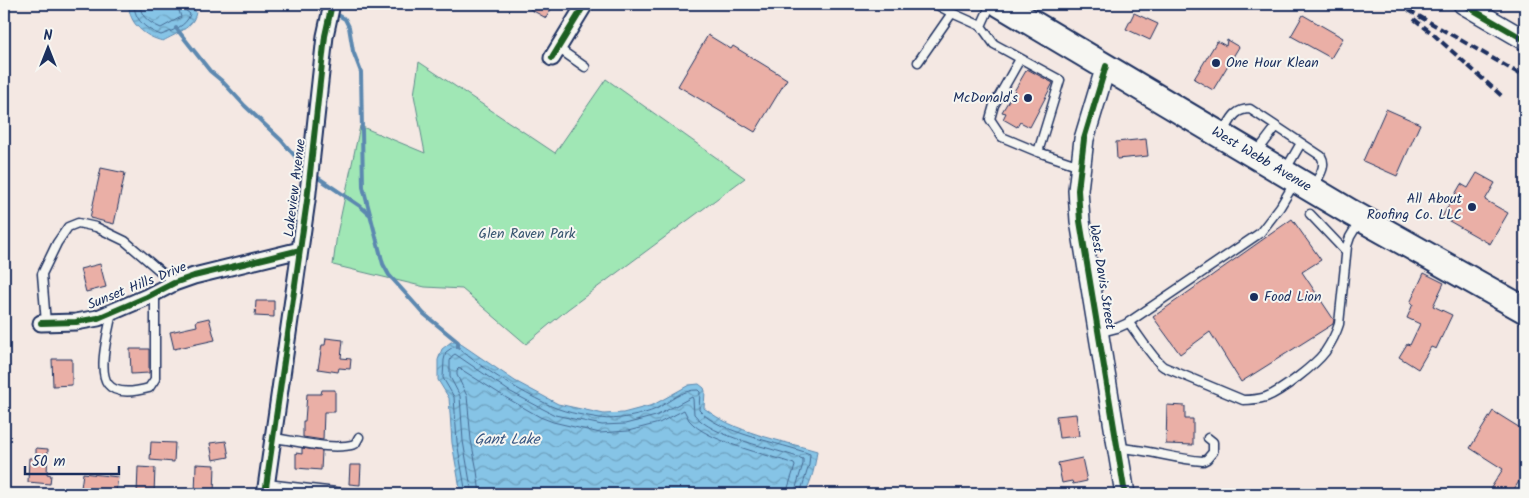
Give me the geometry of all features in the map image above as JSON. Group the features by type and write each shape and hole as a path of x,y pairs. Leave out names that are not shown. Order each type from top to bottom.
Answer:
{"highway":[{"name":"West Webb Avenue","path":"1000,4 1254,156 1525,310"}],"street":[{"name":"Lakeview Avenue","path":"266,489 307,200 324,36 332,4"},
{"path":"555,53 585,4"},
{"path":"1463,4 1525,40"},
{"name":"West Davis Street","path":"1106,66 1084,139 1078,190 1080,221 1125,494"},
{"name":"Sunset Hills Drive","path":"43,324 76,322 98,318 174,283 194,276 300,250"}],"lane":[{"path":"934,4 981,26 994,44 1060,80 1038,152"},
{"path":"981,26 991,4"},
{"path":"918,62 952,12"},
{"path":"555,53 585,67"},
{"path":"1020,59 994,104 990,119 1002,137 1038,152 1080,166"},
{"path":"1221,136 1236,112 1242,109 1250,109 1321,156 1324,160 1324,166 1297,181"},
{"path":"1254,156 1276,126"},
{"path":"1098,333 1129,323 1260,233 1297,181 1301,143"},
{"path":"1310,214 1346,252"},
{"path":"1129,323 1159,364 1164,367 1243,400 1266,397 1312,366 1335,336 1339,324 1346,252 1350,237 1361,218"},
{"path":"43,324 42,274 56,243 68,228 78,223 96,227 125,241 174,283"},
{"path":"112,312 106,340 104,375 109,385 117,390 134,392 149,388 155,379 155,293"},
{"path":"274,438 345,447 355,444 359,437"},
{"path":"1118,448 1136,449 1155,454 1203,460 1207,459 1213,452 1214,442 1208,438"},
{"path":"266,489 352,494"}],"green space":[{"name":"Glen Raven Park","path":"419,62 555,153 606,79 745,178 568,309 526,344 462,289 425,287 333,265 337,234 360,126 425,153 414,95"}],"water":[{"path":"129,4 186,4 196,12 188,26 163,41 144,33 139,28 131,17"},
{"name":"Gant Lake","path":"451,342 458,342 515,381 558,404 604,414 623,413 653,405 689,385 699,384 705,391 704,408 716,417 758,435 817,451 809,484 804,494 461,494 452,443 449,398 438,380 438,360 442,349"}],"building":[{"path":"521,4 554,4 546,18"},
{"path":"1134,13 1158,24 1150,40 1126,29"},
{"path":"1303,15 1343,38 1331,58 1291,36"},
{"path":"708,35 731,49 733,46 787,79 755,132 678,86"},
{"name":"One Hour Klean","path":"1227,40 1239,47 1213,90 1194,79 1217,41 1226,46"},
{"name":"McDonald's","path":"1027,69 1053,83 1030,127 1020,122 1017,127 1003,119 1006,113 1002,112"},
{"path":"1386,109 1420,124 1397,176 1363,161"},
{"path":"1146,139 1148,156 1117,159 1116,142"},
{"path":"101,168 125,173 114,224 90,218"},
{"name":"All About Roofing Co. LLC","path":"1477,173 1495,183 1485,200 1508,213 1490,244 1442,217 1461,184 1468,188"},
{"path":"1292,219 1321,260 1302,272 1334,320 1333,324 1241,382 1210,332 1180,354 1153,317"},
{"path":"100,264 106,287 86,292 80,269"},
{"path":"1424,273 1444,283 1433,306 1452,315 1436,349 1431,347 1418,369 1399,357 1407,344 1410,345 1420,324 1407,318 1413,304 1410,303"},
{"path":"256,301 274,301 274,317 255,316"},
{"path":"209,318 215,340 174,349 170,332 197,326 196,321"},
{"path":"326,338 343,340 341,358 351,359 350,369 339,368 338,372 318,369 322,345 325,345"},
{"path":"130,349 149,349 149,373 131,374"},
{"path":"52,359 72,359 72,385 53,386"},
{"path":"322,390 335,390 335,412 324,412 323,440 303,437 307,394 321,394"},
{"path":"1167,405 1185,406 1185,419 1193,419 1193,445 1166,444"},
{"path":"1493,411 1525,431 1525,472 1511,494 1487,494 1503,469 1470,448"},
{"path":"1076,414 1079,436 1059,438 1056,416"},
{"path":"226,441 229,457 213,460 210,443"},
{"path":"151,442 175,443 174,462 150,460"},
{"path":"36,448 48,449 47,474 51,475 50,484 28,482 29,458 36,458"},
{"path":"302,448 322,451 321,470 296,468 296,453 302,454"},
{"path":"1082,458 1087,481 1073,484 1072,481 1062,483 1058,463"},
{"path":"196,464 215,465 214,494 195,494"},
{"path":"350,465 361,465 360,485 349,484"},
{"path":"138,467 155,468 154,494 137,494"},
{"path":"83,473 118,477 116,492 81,488"}],"waterway":[{"path":"318,4 327,9"},
{"path":"333,12 345,19 349,27 353,51 361,72 363,187 383,264 389,275 424,314 458,342 458,347"},
{"path":"176,28 210,71 281,140 306,169"},
{"path":"314,175 369,214"}],"railway":[{"path":"1398,4 1525,77"},
{"path":"1414,19 1504,98"}],"cycle path":[{"path":"265,494 307,201 325,36 332,4"},
{"path":"552,58 585,4"},
{"path":"1463,4 1525,40"},
{"path":"1106,66 1084,139 1078,190 1080,221 1125,494"},
{"path":"41,323 76,322 98,318 174,283 194,276 300,250"}],"place":[{"name":"One Hour Klean","path":"1216,63"},
{"name":"McDonald's","path":"1028,98"},
{"name":"All About Roofing Co. LLC","path":"1472,207"},
{"name":"Food Lion","path":"1254,297"}]}
